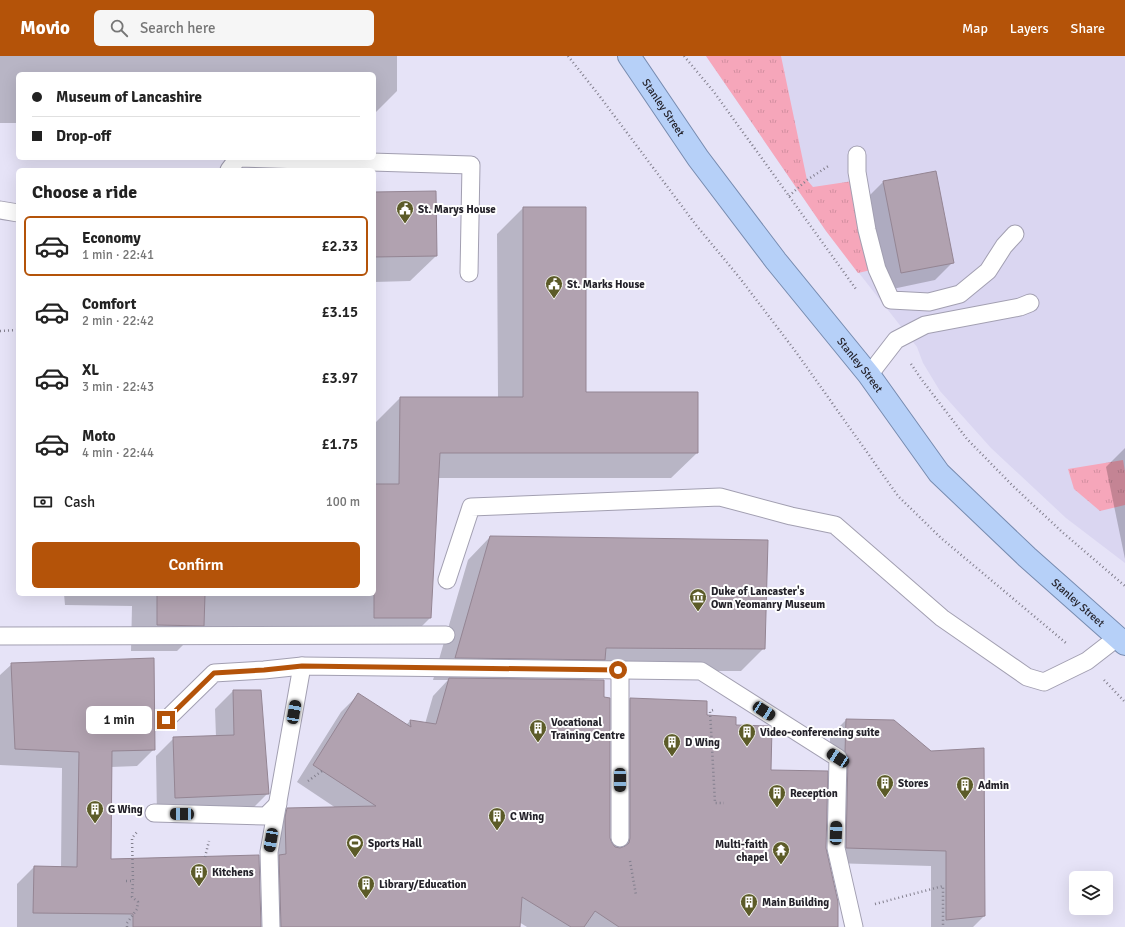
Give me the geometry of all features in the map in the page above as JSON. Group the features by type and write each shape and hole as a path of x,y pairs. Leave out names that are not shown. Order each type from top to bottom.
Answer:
{"highway":[{"name":"Stanley Street","path":"629,56 698,158 776,261 868,374 939,473 1027,557 1121,640"}],"lane":[{"path":"857,155 857,172 867,230 877,269 891,300 929,302 960,294 988,271 1004,246 1015,234"},
{"path":"305,160 471,165 469,273"},
{"path":"0,210 16,213"},
{"path":"868,374 896,340 926,325 1020,307 1030,303"},
{"path":"447,580 471,507 720,497 791,516 835,525 942,618 1027,678 1044,682 1087,661 1121,640"},
{"path":"0,636 446,635"},
{"path":"271,927 269,852 302,666"},
{"path":"166,720 214,673 302,666 702,671 838,758 836,848 854,927"},
{"path":"618,670 620,676 620,838"},
{"path":"154,813 266,816 278,804"}],"path":[{"path":"568,56 603,100 696,225 739,277 796,352 898,496 941,538 1087,661 1125,702"},
{"path":"789,196 807,180 835,162"},
{"path":"0,331 16,330"},
{"path":"716,710 710,710 715,803 724,803"},
{"path":"127,927 127,923 138,909 138,902 132,897 132,838 154,813"},
{"path":"204,857 211,836"},
{"path":"620,838 628,854 636,895"},
{"path":"126,881 133,881"},
{"path":"850,910 942,886 943,927"}],"shaded area":[{"path":"706,56 1125,56 1125,563 1066,518 991,448 940,391 923,363 917,347 826,231"}],"green space":[{"path":"706,56 781,56 807,180 813,187 853,181 871,270 858,273 826,231"},
{"path":"1123,460 1125,472 1125,505 1100,511 1074,489 1068,469"}],"building":[{"path":"936,171 954,263 901,273 883,181"},
{"name":"St. Marys House","path":"436,191 437,256 376,257 376,192"},
{"name":"St. Marks House","path":"523,207 586,207 586,392 698,392 698,453 440,453 431,618 374,618 374,596 376,596 376,484 399,484 400,397 523,397"},
{"path":"490,536 768,540 765,649 606,648 605,660 455,658"},
{"path":"157,596 205,596 204,626 157,625"},
{"path":"154,658 155,750 112,751 111,859 259,855 261,927 133,927 133,914 33,913 34,866 77,867 79,752 15,749 11,663"},
{"path":"449,678 604,680 604,697 610,698 610,838 615,847 620,848 629,843 630,838 630,698 707,701 707,715 736,717 736,725 768,726 772,728 771,770 828,771 826,848 838,902 838,927 619,927 595,911 584,927 571,927 522,897 520,927 281,927 279,855 286,854 285,817 287,808 376,806 313,765 358,693 411,727 410,720 436,724"},
{"path":"233,690 261,690 269,794 175,798 173,737 234,735"},
{"path":"846,719 894,720 931,751 984,748 985,916 946,920 946,851 846,848 848,758 845,752"}],"place":[{"name":"St. Marys House","path":"405,224"},
{"name":"St. Marks House","path":"554,299"},
{"name":"Duke of Lancaster's Own Yeomanry Museum","path":"698,612"},
{"name":"Vocational Training Centre","path":"538,743"},
{"name":"Video-conferencing suite","path":"747,747"},
{"name":"D Wing","path":"672,757"},
{"name":"Stores","path":"885,798"},
{"name":"Admin","path":"965,800"},
{"name":"Reception","path":"777,808"},
{"name":"G Wing","path":"95,824"},
{"name":"C Wing","path":"497,831"},
{"name":"Sports Hall","path":"355,858"},
{"name":"Multi-faith chapel","path":"781,865"},
{"name":"Kitchens","path":"199,887"},
{"name":"Library/Education","path":"366,899"},
{"name":"Main Building","path":"749,917"}],"route":[{"path":"166,720 214,673 302,666 618,670"}]}
